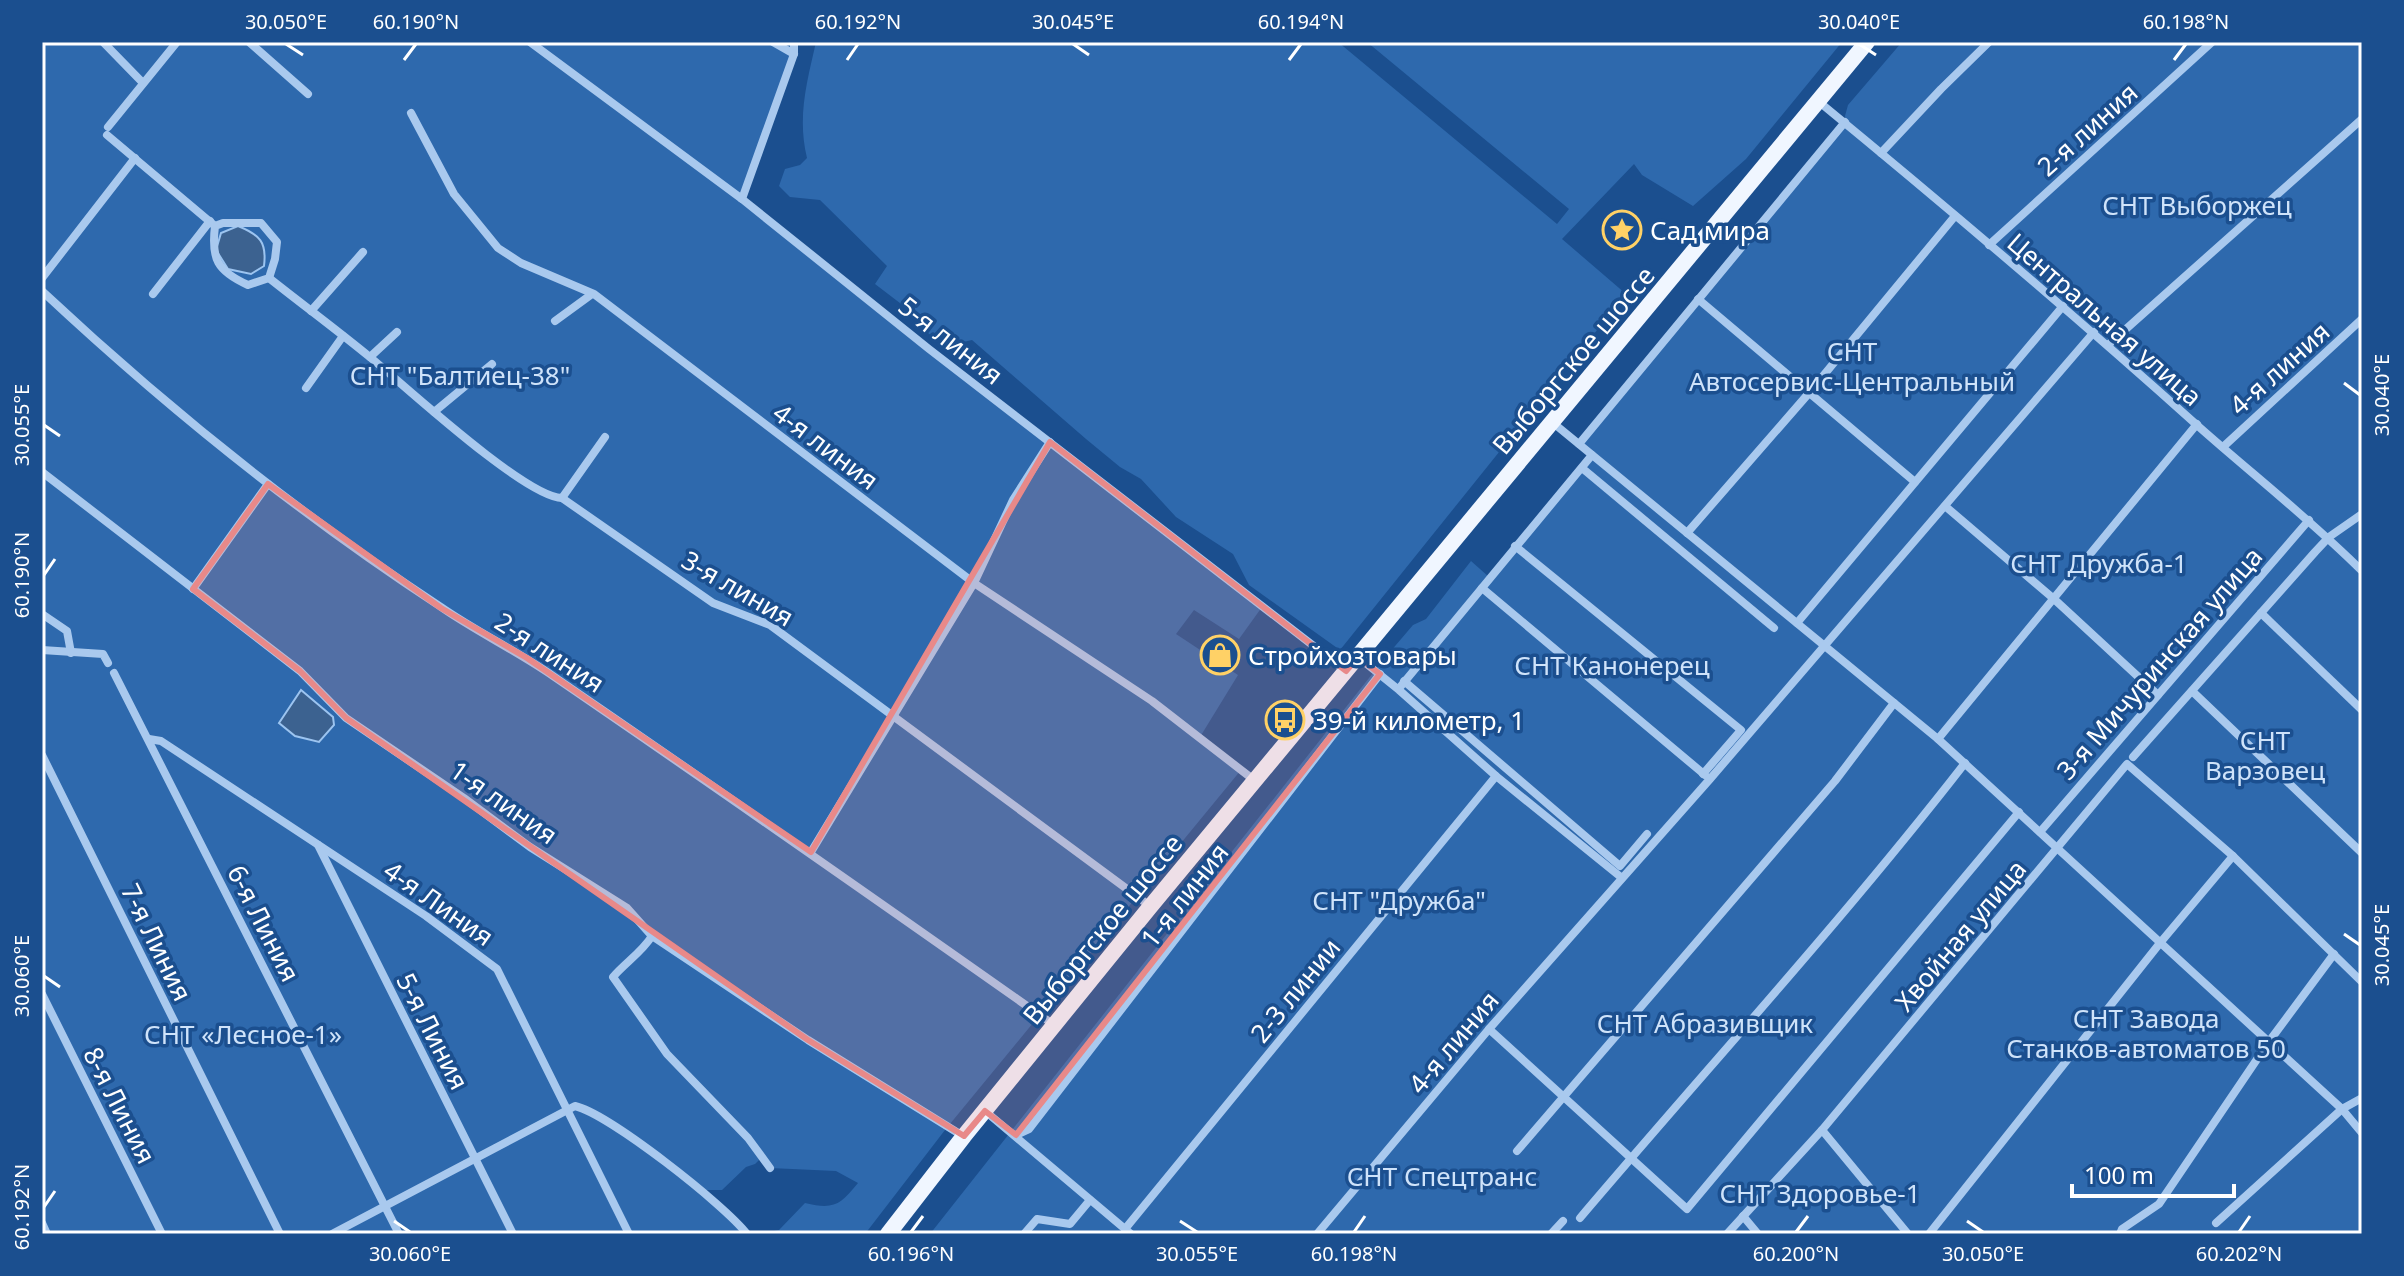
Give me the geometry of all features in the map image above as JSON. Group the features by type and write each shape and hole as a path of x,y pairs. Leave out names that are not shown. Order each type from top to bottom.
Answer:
{"main road":[{"name":"Выборгское шоссе","path":"888,1234 1150,907 1867,42"}],"street":[{"path":"103,42 143,83"},
{"path":"177,42 108,131 135,158 213,223 261,223 277,242 269,278 248,285 227,276 212,249 213,223"},
{"path":"249,42 308,94"},
{"name":"5-я линия","path":"530,42 742,199 921,343 1346,671"},
{"path":"773,42 794,54"},
{"path":"742,199 794,54 794,42"},
{"path":"1881,153 1989,42"},
{"name":"2-я линия","path":"1989,245 2212,42"},
{"name":"Центральная улица","path":"1818,101 2094,332 2329,537 2362,571"},
{"name":"4-я линия","path":"411,113 454,194 498,248 521,263 592,294 974,583 1152,701 1255,781"},
{"path":"2108,345 2362,119"},
{"path":"1579,444 1845,122"},
{"path":"42,278 135,158"},
{"path":"1687,533 1809,393 1955,216"},
{"path":"153,294 213,223"},
{"path":"311,311 363,252"},
{"name":"3-я линия","path":"269,278 523,480 552,498 562,498 713,603 770,625 1150,907"},
{"name":"2-я линия","path":"42,291 154,393 268,484 441,608 527,658 811,852 1055,1025"},
{"path":"555,321 592,294"},
{"path":"1698,299 1915,482"},
{"path":"1797,623 2063,306"},
{"name":"4-я линия","path":"2223,447 2362,319"},
{"path":"370,357 397,332"},
{"path":"1707,776 1825,645 2094,332"},
{"path":"306,388 343,336"},
{"path":"434,412 492,364"},
{"path":"1552,422 1938,739 2342,1109 2362,1133"},
{"path":"1938,739 2197,424"},
{"path":"562,498 605,437"},
{"path":"811,852 974,583 1013,500 1050,442"},
{"path":"1401,685 1592,455"},
{"path":"1582,468 1774,628"},
{"name":"1-я линия","path":"42,472 300,671 346,718 530,847 627,908 652,936 808,1040 964,1136"},
{"path":"193,589 268,484"},
{"path":"1945,506 2054,599 2158,695"},
{"path":"2329,537 2362,514"},
{"name":"3-я Мичуринская улица","path":"2040,832 2309,520"},
{"name":"Хвойная улица","path":"1727,1234 1822,1130 2130,761 2329,537"},
{"path":"1515,546 1741,730 1707,776"},
{"path":"1482,588 1707,776"},
{"path":"2261,613 2362,710"},
{"path":"42,614 67,631 71,653"},
{"path":"42,650 103,654 108,663"},
{"path":"1358,657 1401,685 1620,866 1647,834"},
{"name":"6-я Линия","path":"114,673 399,1234"},
{"name":"1-я линия","path":"1016,1135 1029,1129 1380,674"},
{"path":"1401,685 1496,776 1622,878"},
{"path":"2192,691 2362,853"},
{"path":"1517,1151 1835,781 1894,703"},
{"name":"4-я Линия","path":"149,739 161,741 426,916 497,969 629,1234"},
{"name":"7-я Линия","path":"42,755 280,1234"},
{"path":"2130,761 2362,982"},
{"path":"1580,1218 1889,861 1965,763"},
{"name":"2-3 линии","path":"1128,1232 1496,776"},
{"name":"4-я линия","path":"1317,1234 1707,776"},
{"path":"1489,1029 1687,1209 2019,812"},
{"name":"5-я Линия","path":"318,845 513,1234"},
{"path":"1929,1234 2233,856"},
{"path":"652,936 613,977 667,1054 744,1133 770,1168"},
{"path":"2120,1234 2122,1229 2159,1204 2268,1043 2334,954"},
{"name":"8-я Линия","path":"42,994 162,1234"},
{"path":"2216,1223 2342,1109 2362,1098"},
{"path":"332,1234 575,1106 587,1109 625,1134 727,1211 747,1234"},
{"path":"985,1111 1128,1232"},
{"path":"1822,1130 1908,1234"},
{"path":"1024,1234 1037,1219 1070,1224 1090,1200"},
{"path":"1743,1216 1758,1234"},
{"path":"1551,1234 1563,1221"},
{"path":"42,1223 47,1234"}],"highlighted area":[{"path":"1050,442 1346,671 1358,657 1380,674 1016,1135 985,1111 964,1136 808,1040 346,718 300,671 193,589 268,484 441,608 527,658 811,852"}],"green space":[{"name":"СНТ \"Балтиец-38\"","path":"42,42 793,42 794,54 742,199 1262,607 1239,639 1194,610 1176,634 1238,675 1200,737 1241,770 945,1130 865,1234 759,1234 779,1230 805,1203 823,1206 836,1204 858,1183 836,1171 770,1168 762,1157 746,1167 722,1190 701,1190 747,1234 42,1234"},
{"path":"816,42 1338,42 1557,224 1569,209 1367,42 1842,42 1746,159 1693,206 1642,175 1634,164 1562,239 1626,294 1340,650 1249,585 1233,554 1176,517 1141,479 1120,467 972,340 946,346 928,333 930,326 875,284 887,266 820,200 790,197 779,186 785,169 800,165 807,158 803,114"},
{"path":"1902,42 2362,42 2362,1234 930,1234 1384,659 1413,625 1426,619 1471,561 1489,577 1592,457 1581,446 1846,121 1848,105"}],"shaded area":[{"path":"238,226 257,236 263,245 264,266 251,274 228,269 216,250 221,233"},
{"path":"301,690 333,717 334,725 319,742 295,736 279,723"}],"place":[{"name":"Сад мира","path":"1622,230"},
{"name":"Стройхозтовары","path":"1220,655"},
{"name":"39-й километр, 1","path":"1285,720"}],"park label":[{"name":"СНТ Выборжец","path":"2197,205"},
{"name":"СНТ Автосервис-Центральный","path":"1852,366"},
{"name":"СНТ Дружба-1","path":"2099,563"},
{"name":"СНТ Канонерец","path":"1612,665"},
{"name":"СНТ Варзовец","path":"2265,755"},
{"name":"СНТ \"Дружба\"","path":"1399,900"},
{"name":"СНТ Абразивщик","path":"1705,1023"},
{"name":"СНТ Завода Станков-автоматов 50","path":"2146,1033"},
{"name":"СНТ «Лесное-1»","path":"243,1034"},
{"name":"СНТ Спецтранс","path":"1442,1176"},
{"name":"СНТ Здоровье-1","path":"1820,1193"}]}
